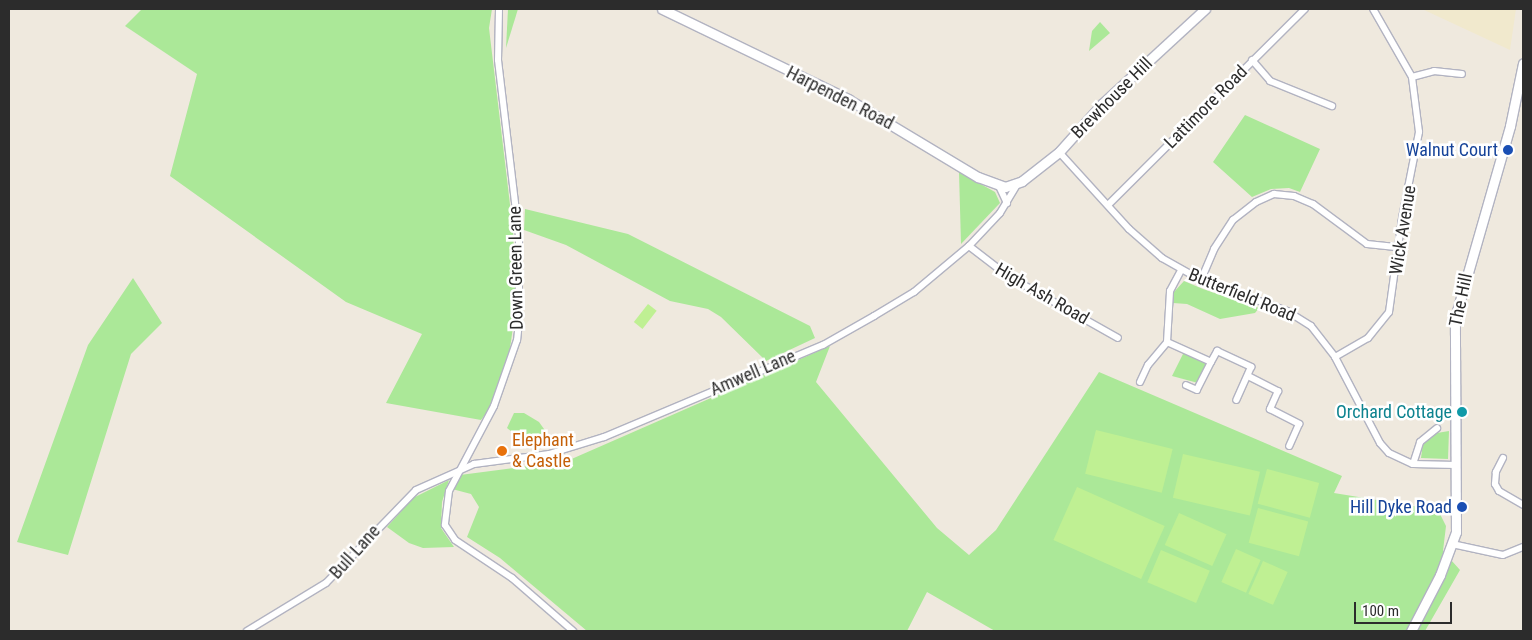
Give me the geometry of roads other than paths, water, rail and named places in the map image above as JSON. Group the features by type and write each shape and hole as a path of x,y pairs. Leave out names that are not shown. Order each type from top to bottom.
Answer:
{"street":[{"name":"Down Green Lane","path":"499,9 498,60 519,236 520,315 517,340 494,406 459,469 445,509 445,525 455,540 512,578 573,631"},
{"name":"Harpenden Road","path":"662,9 848,100 999,186"},
{"name":"Brewhouse Hill","path":"1017,184 1059,152 1103,103 1205,9"},
{"name":"Lattimore Road","path":"1108,205 1305,9"},
{"name":"Wick Avenue","path":"1335,357 1368,338 1389,312 1398,247 1420,132 1412,77 1373,9"},
{"path":"1252,60 1270,81 1332,106"},
{"name":"The Hill","path":"1411,631 1435,587 1452,544 1458,514 1454,354 1457,308 1510,126 1523,63"},
{"path":"1412,77 1434,71 1462,74"},
{"name":"Butterfield Road","path":"1059,152 1108,205 1162,258 1202,280 1264,301 1300,318 1325,342 1335,357 1380,443 1389,453 1413,464 1456,465"},
{"name":"Amwell Lane","path":"459,469 549,454 604,437 823,345 914,292 969,246 1007,203 1017,184"},
{"path":"1007,203 999,186 1017,184"},
{"path":"1202,280 1214,249 1233,220 1256,202 1274,194 1294,196 1313,204 1366,244 1398,247"},
{"name":"High Ash Road","path":"969,246 1008,276 1118,338"},
{"path":"1140,382 1148,365 1167,342 1170,291 1181,270"},
{"path":"1167,342 1211,362"},
{"path":"1186,385 1197,390 1217,351 1251,368 1236,400"},
{"path":"1248,376 1278,391 1270,410 1299,424 1289,446"},
{"path":"1413,464 1420,442 1437,428"},
{"path":"1503,458 1496,472 1495,484 1499,491 1523,504"},
{"name":"Bull Lane","path":"247,631 326,583 416,490 459,469"},
{"path":"1452,544 1503,555 1523,547"}],"place":[{"name":"Walnut Court","path":"1508,150"},
{"name":"Orchard Cottage","path":"1462,412"},
{"name":"Elephant & Castle","path":"502,451"},
{"name":"Hill Dyke Road","path":"1462,507"}]}
